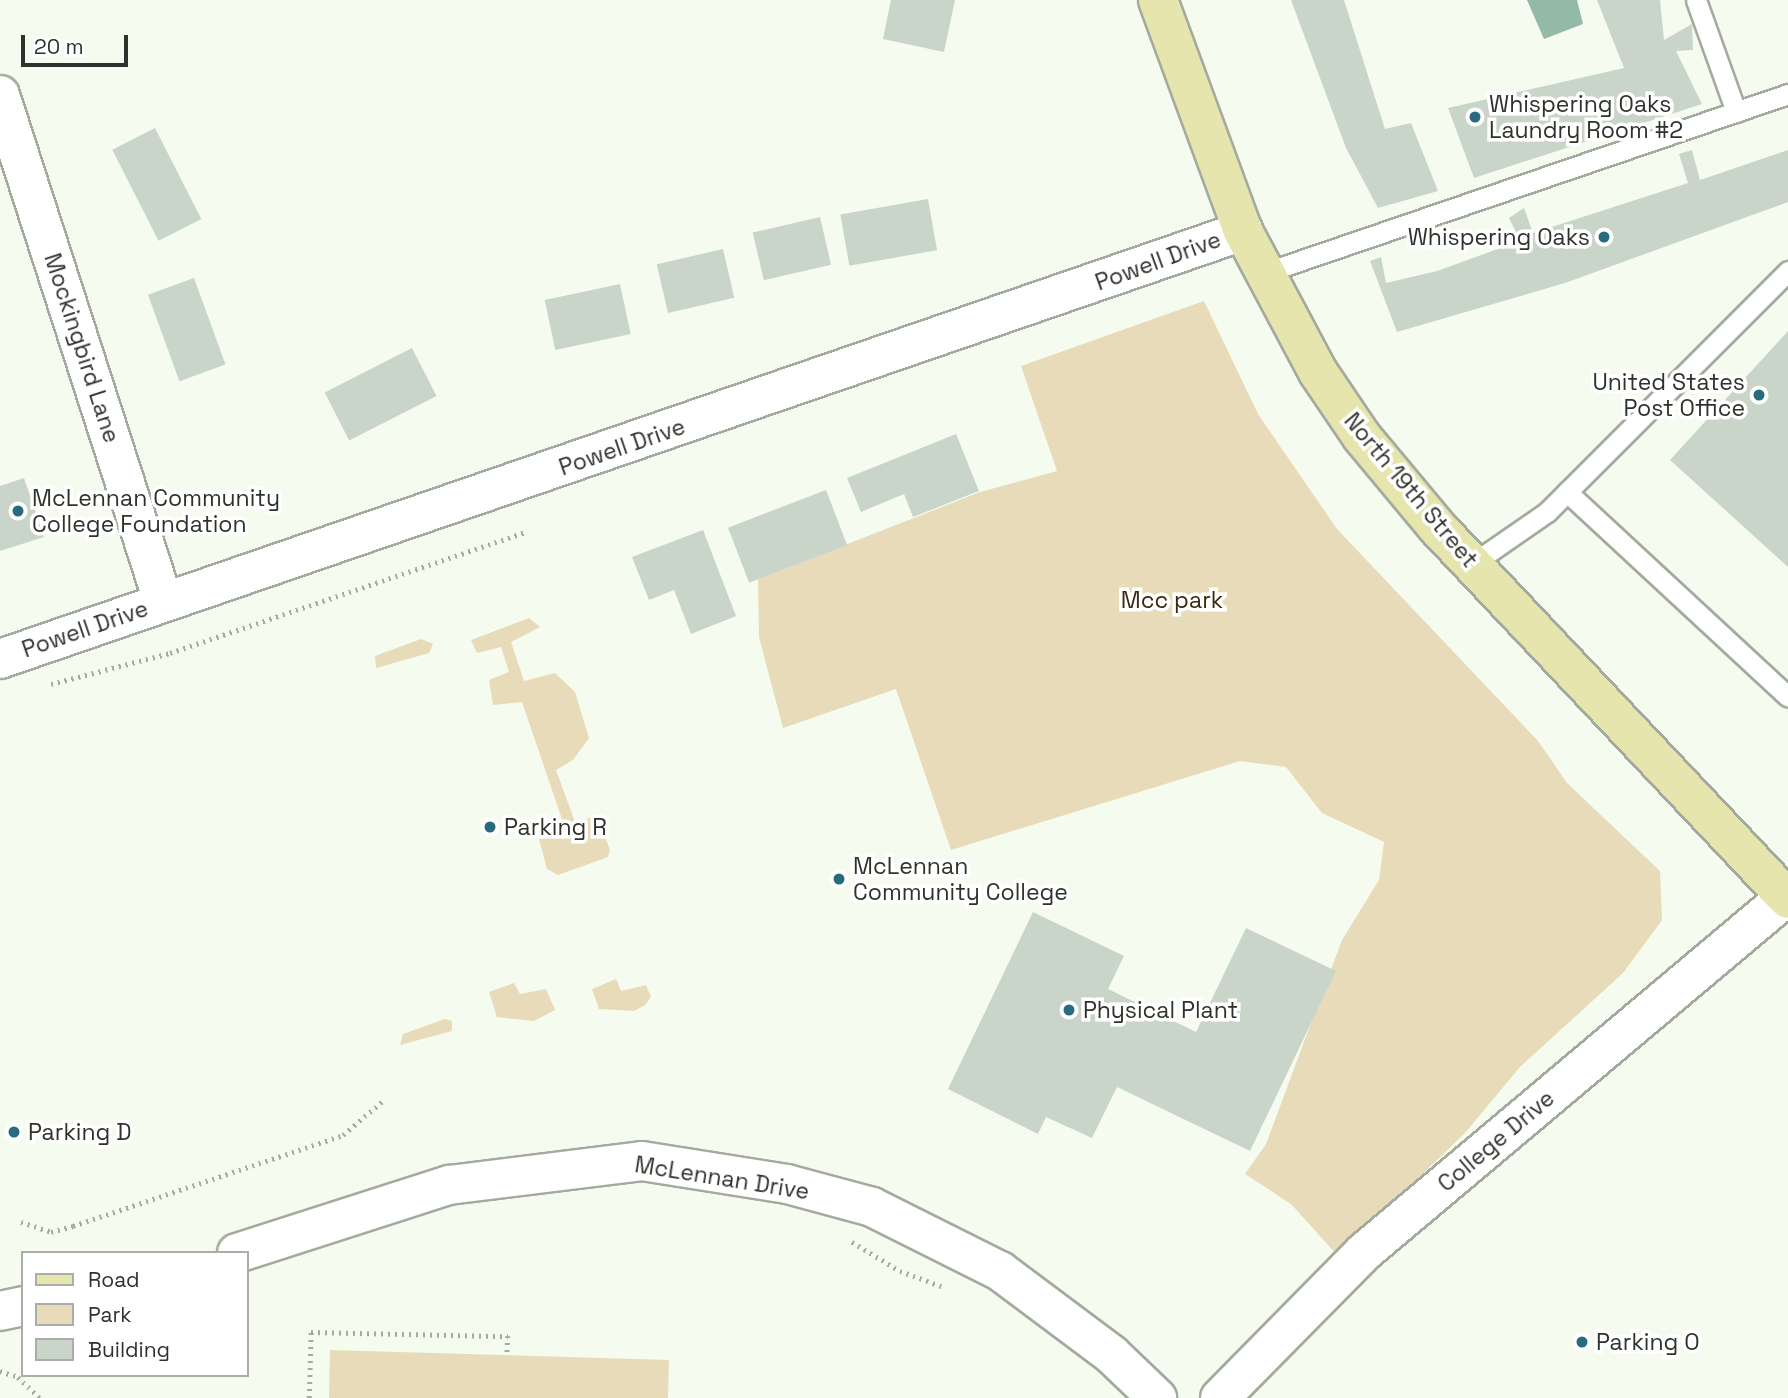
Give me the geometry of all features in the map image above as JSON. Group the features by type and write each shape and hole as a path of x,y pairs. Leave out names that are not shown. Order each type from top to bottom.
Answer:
{"main road":[{"name":"North 19th Street","path":"1158,0 1243,231 1264,273 1362,437 1472,565 1787,898"}],"street":[{"name":"Mockingbird Lane","path":"0,95 163,601"},
{"name":"Powell Drive","path":"0,659 1243,231"},
{"name":"College Drive","path":"1220,1398 1364,1252 1787,898"},
{"name":"McLennan Drive","path":"243,1251 449,1185 642,1161 787,1184 872,1207 1000,1271 1111,1354 1157,1398"},
{"path":"0,1311 21,1306"}],"lane":[{"path":"1696,0 1736,112"},
{"path":"1264,273 1788,94"},
{"path":"1472,565 1567,492 1788,271"},
{"path":"1567,492 1788,697"}],"path":[{"path":"40,687 170,653 526,532"},
{"path":"21,1222 51,1232 343,1135 385,1099"},
{"path":"844,1236 900,1271 946,1287"},
{"path":"309,1398 311,1332 508,1336 507,1355"},
{"path":"0,1371 18,1377 40,1398"}],"green space":[{"name":"Mcc park","path":"1204,301 1258,414 1337,529 1538,741 1567,783 1660,871 1662,920 1623,973 1520,1067 1465,1133 1338,1256 1291,1204 1245,1174 1266,1144 1342,940 1379,880 1384,842 1322,813 1286,767 1240,761 951,850 896,689 783,728 759,637 758,579 980,492 1057,471 1021,366"},
{"path":"529,618 540,627 511,642 524,681 555,673 575,692 589,738 573,760 556,770 575,822 597,816 610,850 608,857 558,875 547,869 539,839 564,825 522,702 493,705 489,680 509,672 501,647 477,653 471,640"},
{"path":"421,639 433,644 429,653 376,668 375,656"},
{"path":"616,979 621,991 646,985 651,997 645,1005 634,1011 599,1009 592,989"},
{"path":"514,983 520,994 546,989 555,1010 534,1021 497,1017 489,992"},
{"path":"445,1019 452,1021 452,1031 400,1045 403,1034"},
{"path":"330,1350 669,1360 668,1398 329,1398"}],"shaded area":[{"path":"1527,0 1577,0 1583,24 1544,39"}],"building":[{"path":"891,0 955,0 944,52 883,39"},
{"path":"1291,0 1344,0 1385,129 1411,123 1438,191 1378,208 1346,148"},
{"path":"1597,0 1660,0 1664,40 1692,24 1693,50 1676,51 1702,104 1474,178 1448,108 1624,68"},
{"path":"155,128 201,219 159,241 112,150"},
{"name":"Whispering Oaks","path":"1692,150 1700,180 1788,150 1788,202 1565,283 1397,332 1370,261 1381,257 1386,283 1437,271 1520,241 1509,218 1524,208 1533,233 1688,183 1679,154"},
{"path":"928,199 937,250 849,266 840,214"},
{"path":"820,217 831,265 764,280 753,233"},
{"path":"723,249 734,298 668,313 657,264"},
{"path":"194,278 225,364 179,381 148,295"},
{"path":"620,284 631,334 555,350 545,300"},
{"name":"United States Post Office","path":"1788,331 1788,567 1670,460"},
{"path":"412,348 437,396 349,441 325,392"},
{"path":"956,434 979,491 913,517 904,494 861,512 847,478"},
{"name":"McLennan Community College Foundation","path":"24,478 44,537 0,551 0,486"},
{"path":"826,490 847,545 749,583 728,528"},
{"path":"703,530 736,616 691,634 674,590 649,600 632,557"},
{"name":"Physical Plant","path":"1033,912 1124,956 1108,989 1196,1032 1246,928 1336,971 1250,1151 1117,1087 1092,1138 1046,1117 1038,1134 948,1089"}],"place":[{"name":"Whispering Oaks Laundry Room #2","path":"1475,117"},
{"name":"Whispering Oaks","path":"1604,237"},
{"name":"United States Post Office","path":"1759,395"},
{"name":"McLennan Community College Foundation","path":"18,511"},
{"name":"Parking R","path":"490,827"},
{"name":"McLennan Community College","path":"839,879"},
{"name":"Physical Plant","path":"1069,1010"},
{"name":"Parking D","path":"14,1132"},
{"name":"Parking O","path":"1582,1342"}]}
